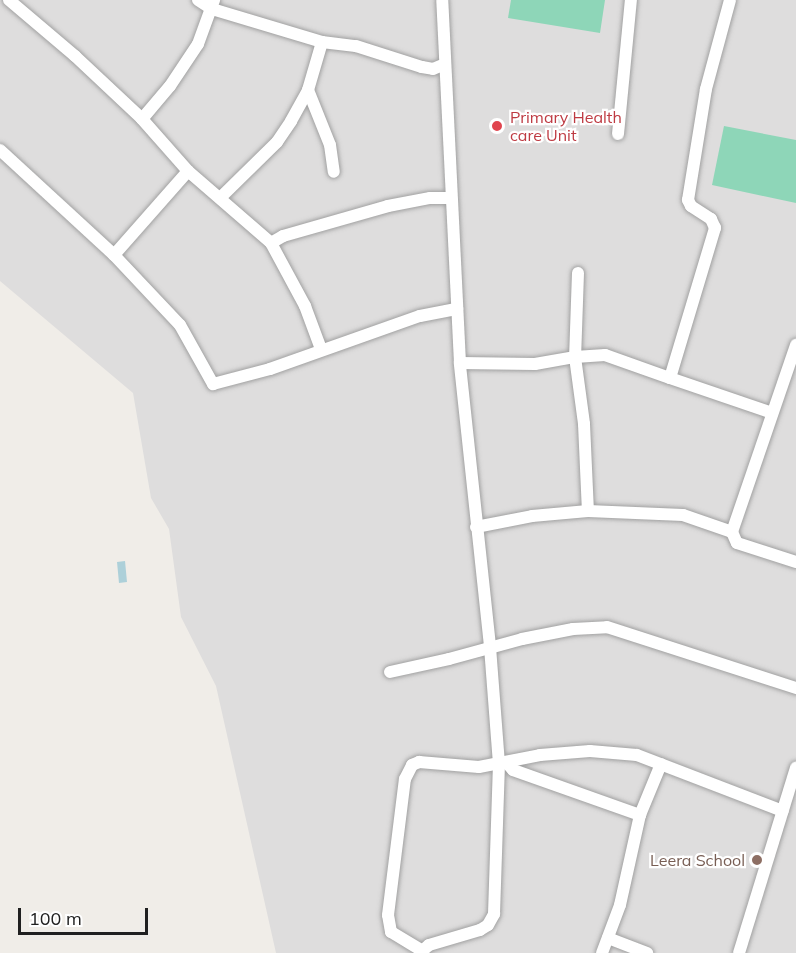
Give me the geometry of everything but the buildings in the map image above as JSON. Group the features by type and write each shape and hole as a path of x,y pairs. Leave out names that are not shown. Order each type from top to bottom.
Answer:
{"street":[{"path":"9,0 75,56 142,119 188,171 271,243 305,306 321,349"},
{"path":"198,0 322,42 356,46 422,68 433,69 445,64"},
{"path":"442,0 460,363 503,763 494,914 488,925 480,930 438,941 420,951 389,929 388,915 407,770 419,762 479,767 503,763 540,755 590,751 637,754 783,811"},
{"path":"618,134 631,0"},
{"path":"670,378 715,228 711,219 691,206 688,200 706,89 730,0"},
{"path":"142,119 170,86 198,44 213,5"},
{"path":"220,198 277,142 308,90 322,42"},
{"path":"308,90 330,145 334,172"},
{"path":"0,150 114,255 180,325 213,384 270,369 321,349 420,316 457,309"},
{"path":"114,255 188,171"},
{"path":"271,243 283,236 388,206 430,198 451,198"},
{"path":"578,273 575,357 584,424 588,511"},
{"path":"796,345 791,383 772,413 732,532 737,543 796,562"},
{"path":"460,363 535,364 575,357 615,357 772,413"},
{"path":"476,527 532,516 588,511 683,515 732,532"},
{"path":"390,672 449,659 490,646 573,629 607,627 796,688"},
{"path":"503,763 513,770 640,815"},
{"path":"602,953 620,905 640,815 661,764"},
{"path":"739,953 796,768"},
{"path":"608,938 646,953"},
{"path":"438,941 446,953"}],"shaded area":[{"path":"0,0 796,0 796,953 276,953 216,686 181,617 169,529 151,498 133,393 0,281"}],"green space":[{"path":"511,0 605,0 600,33 508,18"},
{"path":"724,126 796,140 796,203 712,185"}],"water":[{"path":"125,561 127,582 119,583 117,562"}],"place":[{"name":"Primary Health care Unit","path":"497,126"},
{"name":"Leera School","path":"757,860"}]}
